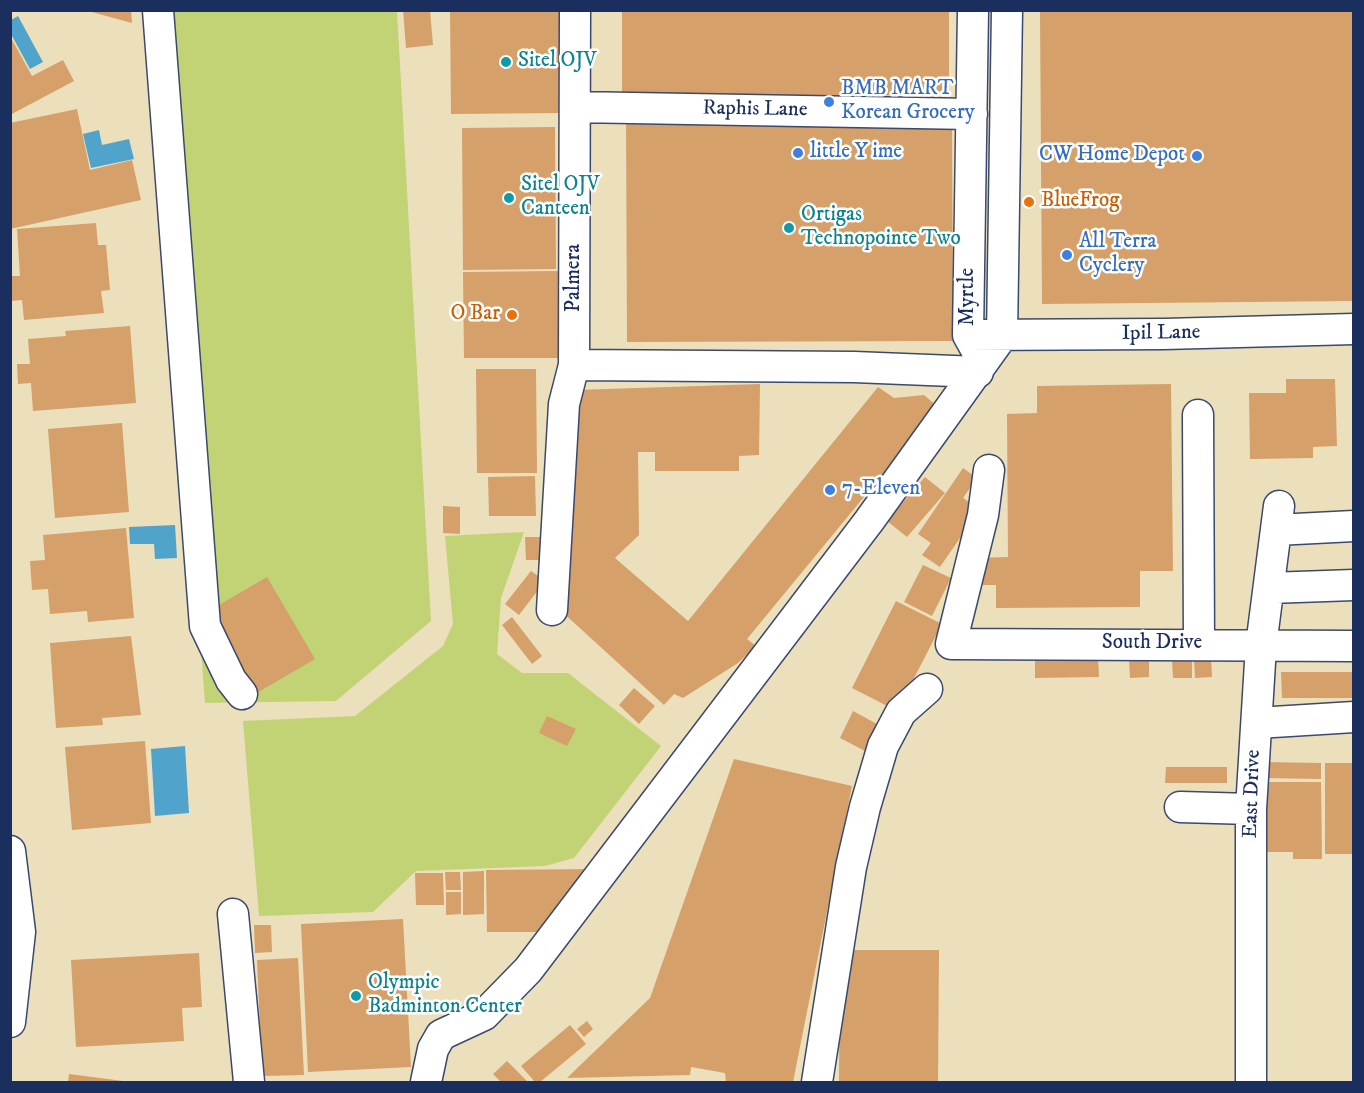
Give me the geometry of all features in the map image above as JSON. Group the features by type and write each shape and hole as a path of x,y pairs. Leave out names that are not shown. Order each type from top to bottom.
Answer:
{"street":[{"path":"158,10 205,626 231,680 242,694"},
{"name":"Palmera","path":"552,610 564,404 574,365 575,10"},
{"name":"Myrtle","path":"974,10 968,335 981,368"},
{"name":"Myrtle","path":"1002,336 1007,10"},
{"name":"Raphis Lane","path":"575,107 972,114"},
{"name":"Ipil Lane","path":"968,335 1353,329"},
{"path":"426,1083 433,1049 441,1035 484,1015 528,970 815,592 981,368 1002,336"},
{"path":"574,365 981,368"},
{"path":"1198,415 1199,644"},
{"name":"South Drive","path":"988,470 984,515 951,644 1353,646"},
{"name":"East Drive","path":"1251,1083 1251,809 1261,646 1278,518 1353,526"},
{"path":"1269,588 1353,585"},
{"path":"817,1083 851,867 883,746 901,712 927,689"},
{"path":"1257,723 1353,717"},
{"path":"1180,807 1251,809"},
{"path":"10,851 20,932 10,1022"},
{"path":"233,914 249,1083"}],"green space":[{"path":"154,11 397,11 431,621 336,701 205,703"},
{"path":"524,532 501,598 497,654 522,673 568,673 661,746 574,858 545,866 416,871 373,912 259,916 243,721 355,716 443,646 453,624 445,536"}],"water":[{"path":"18,16 43,62 30,69 11,34 11,20"},
{"path":"99,130 102,145 129,139 134,159 91,168 83,134"},
{"path":"175,525 177,558 155,559 154,544 130,544 129,527"},
{"path":"185,746 189,813 155,816 151,749"}],"building":[{"path":"131,10 132,23 88,11"},
{"path":"403,10 430,10 433,45 406,48"},
{"name":"Sitel OJV","path":"450,10 562,10 562,113 451,114"},
{"path":"622,10 949,10 949,95 622,97"},
{"name":"CW Home Depot","path":"1040,10 1354,10 1354,301 1042,304"},
{"path":"10,36 32,76 63,60 74,81 10,115"},
{"path":"77,109 90,170 132,160 141,200 10,229 10,123"},
{"name":"Ortigas Technopointe Two","path":"952,114 953,341 627,342 626,115"},
{"name":"Sitel OJV Canteen","path":"555,127 556,269 463,270 462,128"},
{"path":"96,223 98,245 106,245 110,290 101,291 104,313 24,320 22,300 10,301 10,276 20,276 17,229"},
{"name":"O Bar","path":"560,271 560,358 464,358 463,272"},
{"path":"130,326 136,403 33,411 31,383 18,384 17,364 30,364 28,339 66,336 65,331"},
{"path":"476,369 536,369 537,473 477,473"},
{"path":"1286,379 1335,379 1337,446 1313,447 1313,458 1250,459 1249,393 1286,393"},
{"path":"760,384 759,455 739,456 739,471 655,471 655,452 638,452 639,535 615,558 688,621 878,387 894,398 924,395 938,407 747,639 756,646 738,663 683,698 674,694 664,705 559,609 576,390"},
{"path":"1171,384 1173,571 1140,571 1140,607 996,608 996,585 979,585 979,558 1008,557 1007,414 1037,413 1037,386"},
{"path":"122,423 129,512 55,518 48,429"},
{"path":"963,468 977,478 963,498 980,509 940,567 922,555 931,543 918,534"},
{"path":"535,476 536,516 489,516 488,477"},
{"path":"925,477 945,493 907,537 887,521"},
{"path":"443,506 460,507 460,534 443,533"},
{"path":"126,528 134,618 88,622 87,611 50,614 48,589 32,590 30,561 45,560 43,535"},
{"path":"525,537 548,537 549,560 526,560"},
{"path":"923,565 951,578 932,616 904,602"},
{"path":"531,571 545,581 519,615 505,604"},
{"path":"267,577 315,659 255,694 207,612"},
{"path":"896,601 942,624 897,711 852,688"},
{"path":"512,617 542,656 532,664 502,625"},
{"path":"131,636 141,715 102,718 103,725 56,728 50,643"},
{"path":"1098,656 1099,677 1035,678 1035,657"},
{"path":"1149,658 1149,677 1130,678 1129,659"},
{"path":"1192,658 1192,678 1173,678 1172,659"},
{"path":"1194,658 1211,658 1212,677 1195,678"},
{"path":"1281,672 1354,672 1354,698 1282,698"},
{"path":"634,688 655,706 639,724 619,705"},
{"path":"853,711 879,725 865,751 840,738"},
{"path":"547,716 576,729 567,746 539,733"},
{"path":"145,741 151,823 72,830 65,747"},
{"path":"734,759 852,786 793,1082 726,1082 725,1073 691,1067 690,1075 567,1078 650,998"},
{"path":"1263,762 1321,763 1321,779 1263,778"},
{"path":"1325,763 1354,763 1354,854 1325,854"},
{"path":"1166,767 1227,767 1227,783 1165,783"},
{"path":"1265,782 1321,782 1322,859 1293,859 1293,852 1265,852"},
{"path":"597,869 548,932 487,932 486,870"},
{"path":"484,871 484,914 463,915 463,872"},
{"path":"445,872 460,872 461,890 446,890"},
{"path":"415,873 443,873 444,905 416,905"},
{"path":"446,892 461,892 461,914 446,915"},
{"name":"Olympic Badminton Center","path":"403,919 411,1067 308,1072 301,924"},
{"path":"254,925 271,925 272,952 255,953"},
{"path":"840,950 939,950 938,1082 839,1082"},
{"path":"199,953 202,1007 182,1008 184,1041 76,1047 71,960"},
{"path":"298,958 304,1075 262,1076 257,960"},
{"path":"587,1021 593,1029 584,1037 577,1029"},
{"path":"570,1025 586,1044 540,1082 535,1082 521,1066"},
{"path":"507,1061 528,1082 501,1082 493,1074"},
{"path":"69,1074 123,1081 68,1082"}],"place":[{"name":"Sitel OJV","path":"506,62"},
{"name":"BMB MART Korean Grocery","path":"829,102"},
{"name":"little Y ime","path":"798,153"},
{"name":"CW Home Depot","path":"1197,156"},
{"name":"Sitel OJV Canteen","path":"509,198"},
{"name":"BlueFrog","path":"1029,202"},
{"name":"Ortigas Technopointe Two","path":"789,228"},
{"name":"All Terra Cyclery","path":"1067,255"},
{"name":"O Bar","path":"512,315"},
{"name":"7-Eleven","path":"830,490"},
{"name":"Olympic Badminton Center","path":"356,996"}]}
